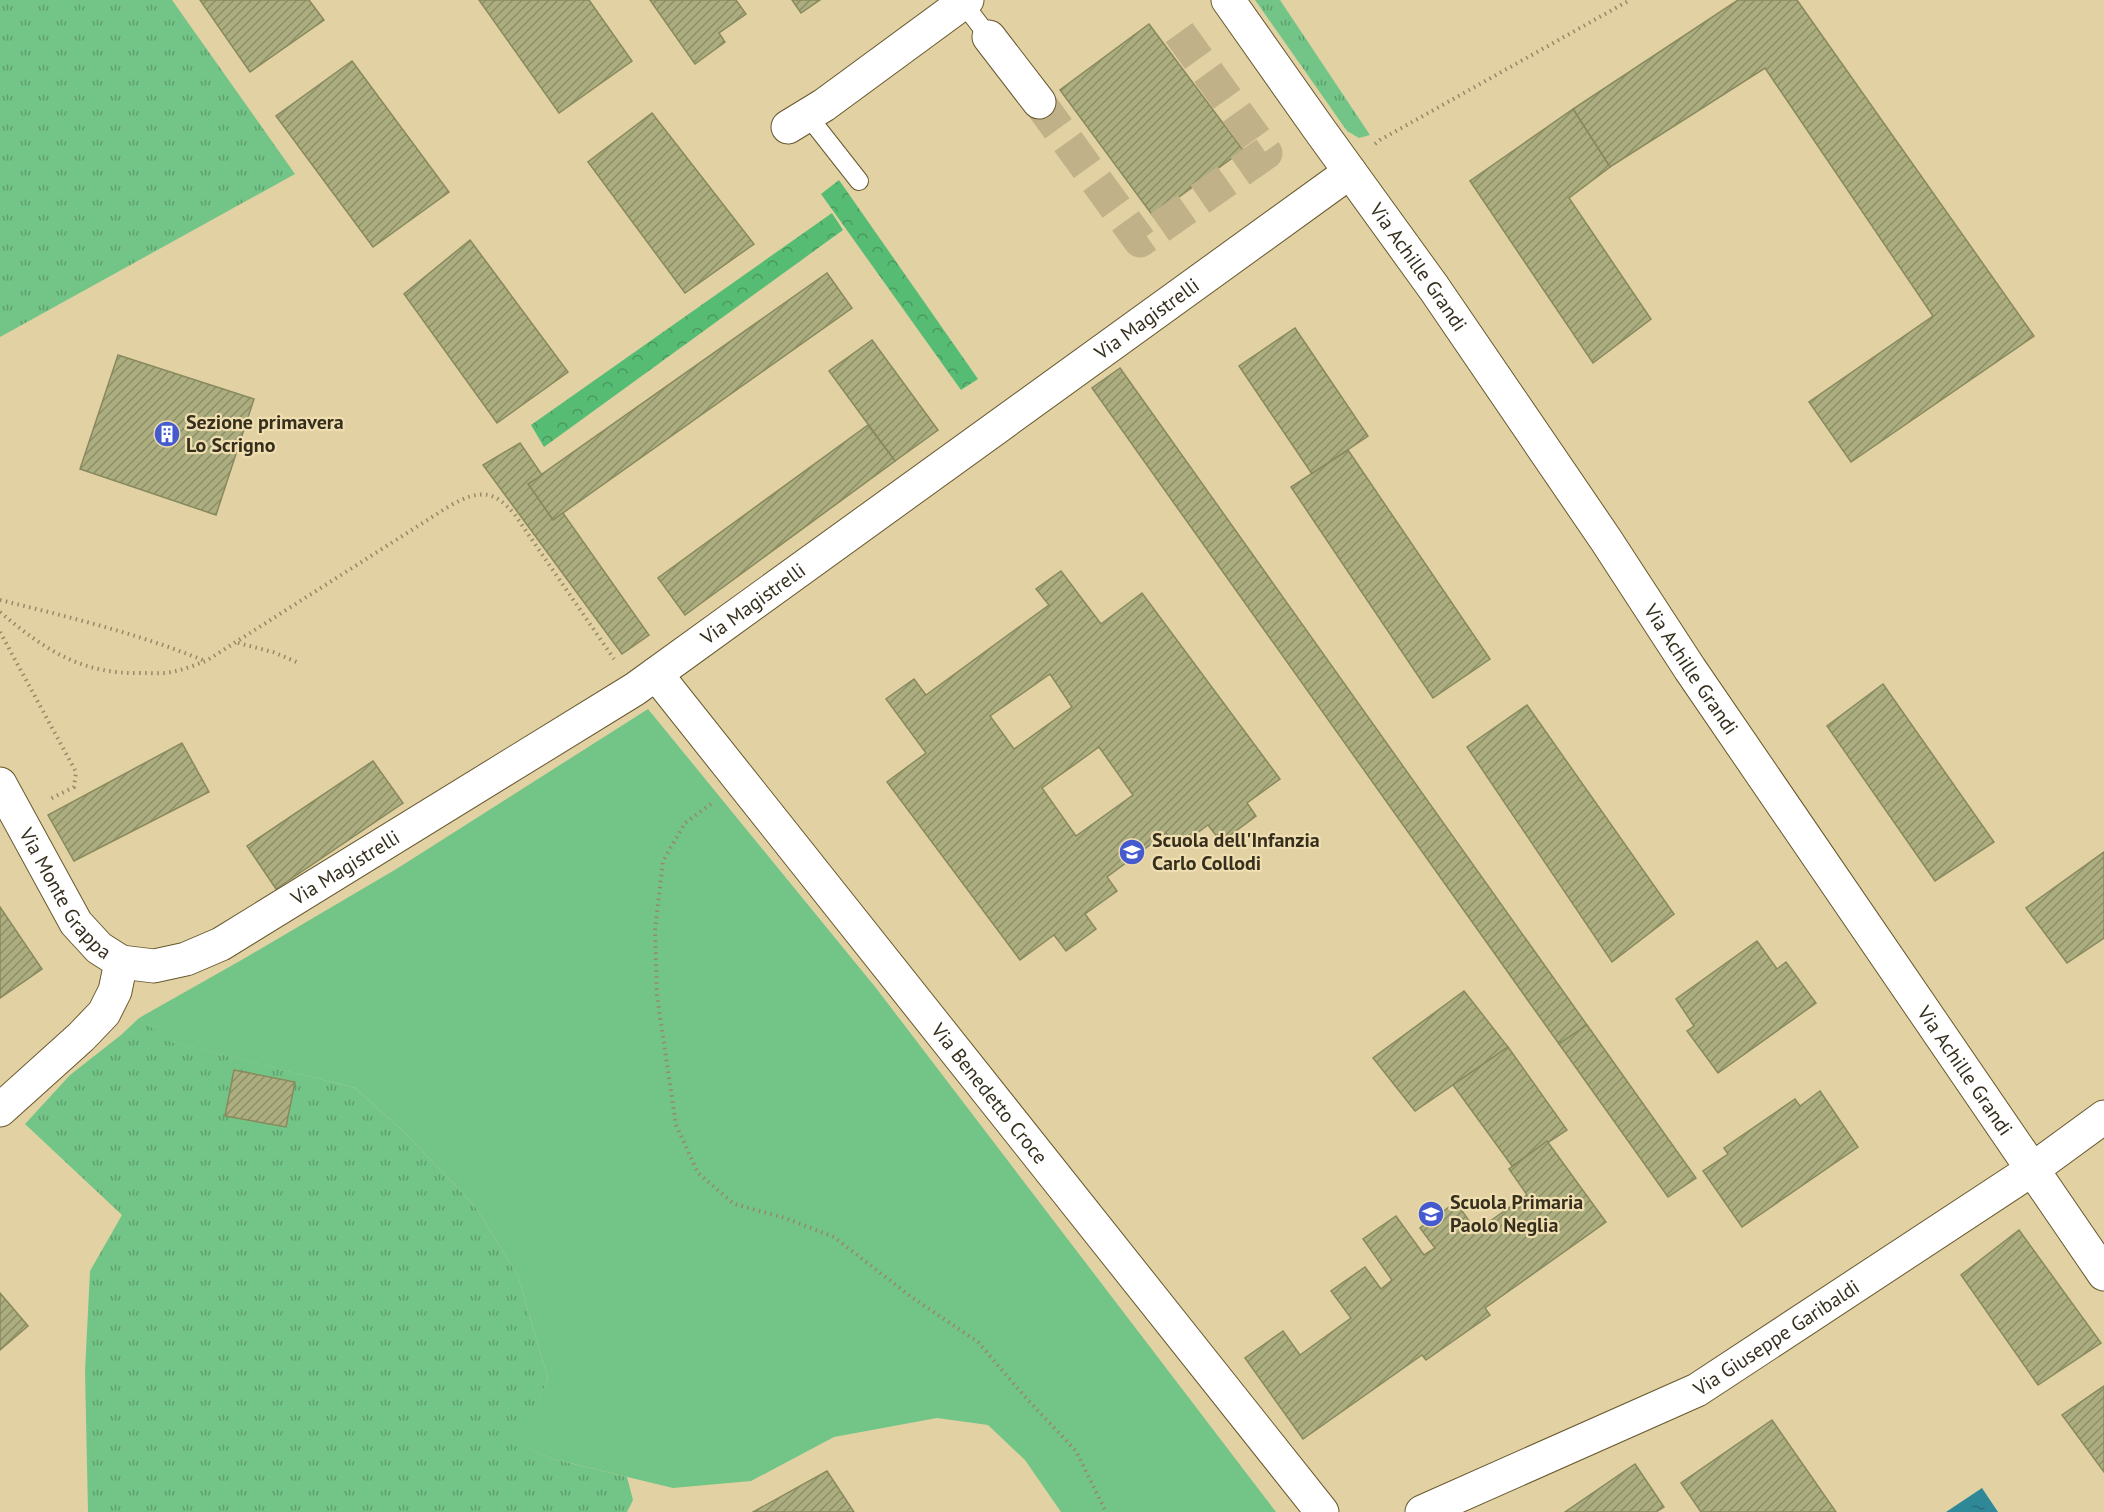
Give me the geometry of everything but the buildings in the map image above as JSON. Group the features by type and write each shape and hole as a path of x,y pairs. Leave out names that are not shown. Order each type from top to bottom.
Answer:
{"street":[{"name":"Via Achille Grandi","path":"1228,0 1434,288 1606,540 1696,679 2104,1274"},
{"path":"807,116 965,2"},
{"path":"988,37 1039,102"},
{"name":"Via Magistrelli","path":"121,962 154,966 186,959 221,944 645,681 1350,172"},
{"name":"Via Benedetto Croce","path":"645,681 739,779 1322,1512"},
{"name":"Via Monte Grappa","path":"0,784 76,923 99,948 121,962"},
{"path":"0,1110 81,1037 104,1013 115,992 121,962"},
{"name":"Via Giuseppe Garibaldi","path":"1422,1512 1696,1390 2033,1169 2104,1117"}],"lane":[{"path":"965,2 988,37"},
{"path":"807,116 860,181"}],"path":[{"path":"1350,172 1380,140 1630,0"},
{"path":"0,612 38,643 70,660 99,671 132,674 170,672 206,661 451,505 464,498 485,495 502,500 515,515 645,681"},
{"path":"0,600 144,640 206,661"},
{"path":"0,632 76,772 74,786 17,815"},
{"path":"237,643 273,652 299,663"},
{"path":"739,779 720,798 685,824 663,861 655,930 657,996 676,1125 698,1173 734,1204 785,1218 834,1237 910,1296 978,1342 1026,1398 1077,1451 1106,1512"}],"green space":[{"path":"0,0 172,0 295,174 0,337"},
{"path":"1255,0 1280,0 1370,135 1359,138 1347,131"},
{"path":"839,180 978,379 961,390 821,194"},
{"path":"832,213 843,230 544,447 531,425"},
{"path":"648,709 876,988 1276,1512 1061,1512 1025,1460 988,1425 937,1418 834,1437 751,1481 673,1488 553,1459 518,1444 548,1379 518,1276 475,1206 404,1132 355,1088 171,1042 139,1018 398,868"},
{"path":"139,1018 172,1042 355,1088 404,1132 475,1206 518,1276 548,1379 519,1444 553,1459 627,1477 633,1500 627,1512 88,1512 85,1371 90,1271 122,1215 25,1124 70,1075"}],"water":[{"path":"1982,1488 1998,1512 1946,1512"}],"tunnel":[{"path":"1039,102 1140,241 1266,153 1175,27"}],"place":[{"name":"Sezione primavera Lo Scrigno","path":"167,434"},
{"name":"Scuola dell'Infanzia Carlo Collodi","path":"1132,852"},
{"name":"Scuola Primaria Paolo Neglia","path":"1431,1214"}]}
